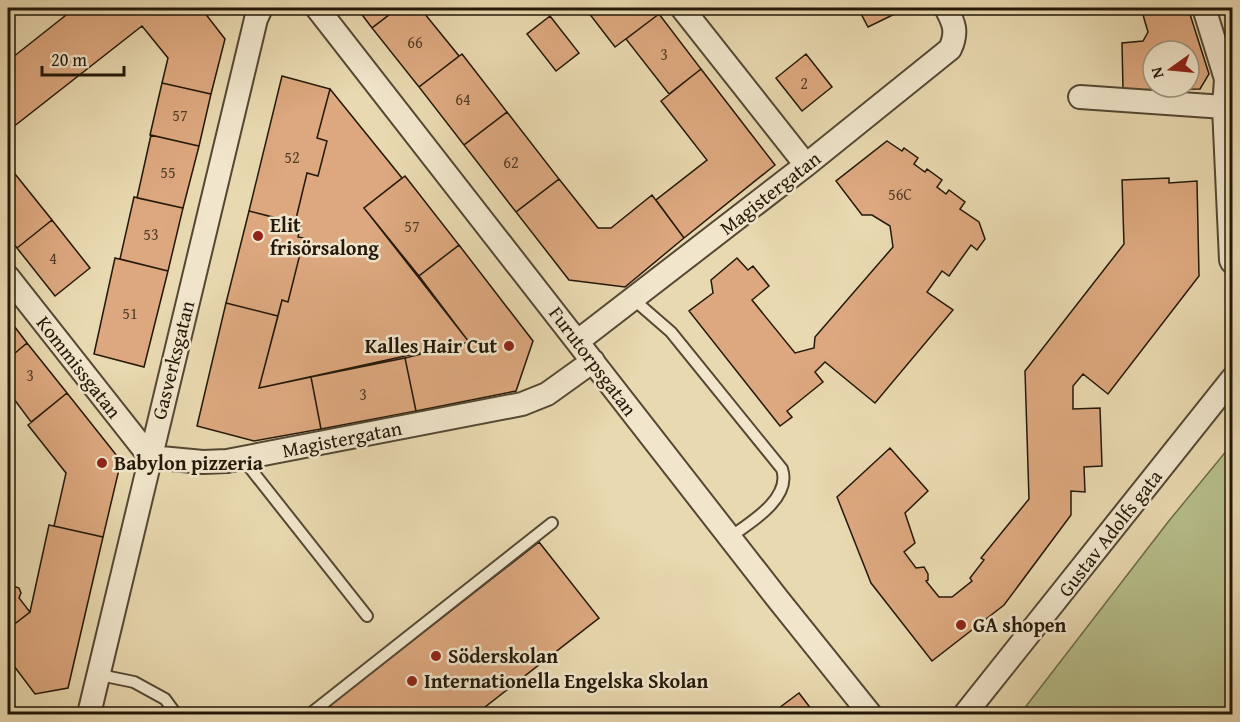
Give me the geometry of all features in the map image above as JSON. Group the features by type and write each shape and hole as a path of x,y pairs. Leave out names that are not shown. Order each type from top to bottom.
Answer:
{"street":[{"name":"Gasverksgatan","path":"89,714 256,19 261,8"},
{"name":"Furutorpsgatan","path":"317,8 729,537 870,714"},
{"path":"682,8 806,165"},
{"name":"Magistergatan","path":"578,341 806,165 950,49 955,39 953,23 946,8"},
{"path":"1204,8 1226,79 1224,107 1227,192 1231,260 1233,262"},
{"path":"1080,98 1224,107"},
{"name":"Kommissgatan","path":"8,277 150,457"},
{"name":"Magistergatan","path":"150,457 216,462 529,402 547,394 593,361"},
{"name":"Gustav Adolfs gata","path":"965,714 1233,379"}],"lane":[{"path":"633,299 671,332 782,469 783,486 778,496 753,521 729,537"},
{"path":"240,458 367,616"},
{"path":"310,714 552,523"},
{"path":"100,675 134,682 165,699 176,714"}],"green space":[{"path":"1232,444 1232,714 1020,714 1168,522"}],"building":[{"path":"75,8 201,8 225,39 211,94 162,83 168,58 142,26 8,131 8,61"},
{"path":"357,8 398,8 372,28"},
{"path":"398,8 420,8 459,56 419,87 372,28"},
{"path":"585,8 653,8 659,14 615,47"},
{"path":"858,8 907,8 868,27"},
{"path":"1141,8 1188,8 1198,39 1144,39 1148,32"},
{"path":"659,14 701,69 669,94 626,39"},
{"path":"550,16 579,53 556,71 527,34"},
{"path":"1141,41 1141,90 1123,90 1122,43"},
{"path":"1201,49 1209,74 1201,87"},
{"path":"462,54 507,112 464,145 419,87"},
{"path":"806,54 832,87 802,111 776,78"},
{"path":"701,69 775,165 684,238 656,200 707,160 661,101"},
{"path":"282,76 330,89 317,138 327,141 318,176 307,173 295,223 249,211"},
{"path":"162,83 211,94 199,146 150,135"},
{"path":"330,89 402,178 364,208 469,342 259,388 282,300 288,302 304,238 298,237 301,224 295,223 307,173 318,176 327,141 317,138"},
{"path":"507,112 559,179 516,212 464,145"},
{"path":"151,135 199,146 183,208 137,198"},
{"path":"887,141 902,151 904,148 918,158 914,164 925,172 927,169 942,180 937,187 946,194 949,190 965,202 960,209 979,222 985,239 977,250 971,245 949,276 942,271 927,292 953,310 875,403 825,362 815,372 823,382 787,411 792,417 780,426 689,311 713,293 711,280 737,258 748,270 753,266 769,286 752,300 795,353 814,348 815,337 893,247 890,226 872,215 862,215 836,181"},
{"path":"11,169 52,220 17,248 8,236 8,172"},
{"path":"405,176 459,245 419,276 364,208"},
{"path":"1169,178 1169,183 1197,181 1199,276 1108,394 1083,374 1073,386 1073,409 1100,408 1102,466 1084,467 1085,492 1071,491 1071,515 1004,605 932,661 871,583 837,497 890,448 928,491 905,513 915,543 904,552 916,568 924,567 928,574 926,581 939,597 952,597 972,581 970,578 984,560 981,558 1029,499 1025,371 1124,244 1122,180"},
{"path":"559,179 598,228 611,228 652,195 684,238 625,287 569,280 516,212"},
{"path":"134,197 183,208 168,271 120,259"},
{"path":"249,211 301,224 298,237 304,238 288,302 282,300 278,316 226,303"},
{"path":"52,220 90,268 55,296 17,248"},
{"path":"459,245 533,341 516,391 416,411 405,358 469,342 419,276"},
{"path":"115,258 168,271 144,367 94,354"},
{"path":"226,303 278,316 259,388 311,377 321,429 254,441 197,426"},
{"path":"8,318 27,343 8,359"},
{"path":"27,343 67,393 31,422 8,391 8,359"},
{"path":"405,358 416,411 321,429 311,377"},
{"path":"67,393 121,461 103,537 54,526 66,473 28,425"},
{"path":"49,525 103,537 68,688 35,694 8,658 8,629 30,612"},
{"path":"539,542 599,618 476,714 319,714"},
{"path":"8,584 19,588 21,593 19,598 30,612 8,629"},
{"path":"799,693 815,714 771,714"}],"place":[{"name":"Elit frisörsalong","path":"258,236"},
{"name":"Kalles Hair Cut","path":"509,346"},
{"name":"Babylon pizzeria","path":"102,463"},
{"name":"GA shopen","path":"961,625"},
{"name":"Söderskolan","path":"436,656"},
{"name":"Internationella Engelska Skolan","path":"412,681"}]}
